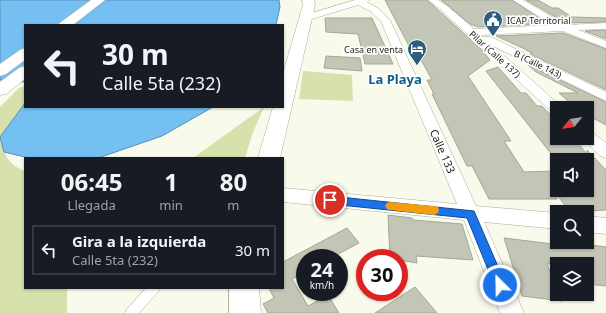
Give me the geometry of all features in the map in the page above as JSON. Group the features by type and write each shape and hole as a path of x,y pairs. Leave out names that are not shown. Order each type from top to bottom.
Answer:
{"main road":[{"path":"65,24 99,0"},
{"path":"284,102 309,5 308,0"},
{"path":"85,24 111,4"},
{"path":"0,71 24,54"},
{"path":"0,90 24,72"},
{"path":"269,157 282,108"},
{"path":"244,289 245,313"}],"street":[{"name":"Pilar (Calle 137)","path":"432,0 443,7 550,103"},
{"path":"517,0 564,28 606,45"},
{"path":"305,18 362,1"},
{"name":"Calle 133","path":"362,1 376,10 385,20 512,313"},
{"path":"471,32 606,26"},
{"name":"B (Calle 143)","path":"471,32 606,97"},
{"path":"594,141 606,152"},
{"path":"284,195 550,221"},
{"path":"594,225 606,226"}],"lane":[{"path":"132,313 153,289"}],"green space":[{"path":"303,71 352,75 353,101 299,99"},
{"path":"24,86 24,104 0,137 0,107 19,88"},
{"path":"264,108 252,135 245,157 194,157"},
{"path":"0,137 5,154 14,166 24,171 24,289 67,289 67,313 0,313"}],"water":[{"path":"0,0 279,0 280,7 276,24 24,24 24,82 0,80"},
{"path":"24,104 24,108 211,108 162,136 101,157 25,157 4,152 0,137"}],"building":[{"path":"385,0 427,0 481,49 490,60 468,76 511,141 504,141 524,172 550,171 550,197 557,197 557,199 489,199 472,166 467,166 432,94 434,94 427,80 432,80 419,56 415,56"},
{"path":"441,0 512,0 548,24 478,27 470,24"},
{"path":"526,0 538,0 552,8 558,8 572,17 606,18 606,22 566,23"},
{"path":"325,18 372,18 393,64 365,64 358,34 326,32"},
{"path":"606,30 606,39 585,31"},
{"path":"563,33 606,49 606,90 496,36"},
{"path":"326,56 360,58 362,71 324,68"},
{"path":"528,65 606,102 606,125 594,119 594,101 568,101 559,93 578,93 536,72"},
{"path":"498,67 521,93 526,93 537,106 542,106 550,115 550,145 579,145 586,153 550,153 486,71"},
{"path":"594,157 606,170 606,210 594,211 594,205 565,205 559,197 594,197"},
{"path":"388,215 412,218 413,220 462,224 473,260 416,256 417,263 408,262 408,249 390,249"},
{"path":"347,228 359,243 348,249 307,249"},
{"path":"504,238 550,244 550,249 594,249 594,245 606,247 606,286 594,285 594,257 550,257 550,264 547,264 550,272 550,300 522,296"},
{"path":"296,255 296,277 292,279 296,286 296,301 305,301 308,306 317,301 332,301 339,313 268,313 263,304 274,298 270,289 284,289 284,261"},
{"path":"415,287 437,313 375,313 393,301 408,301 408,292"}],"slow traffic":[{"path":"390,206 434,210"}],"place":[{"name":"ICAP Territorial","path":"493,37"},
{"name":"Casa en venta","path":"417,66"}],"district":[{"name":"La Playa","path":"395,79"}],"route":[{"path":"330,200 470,214 500,285"}]}
